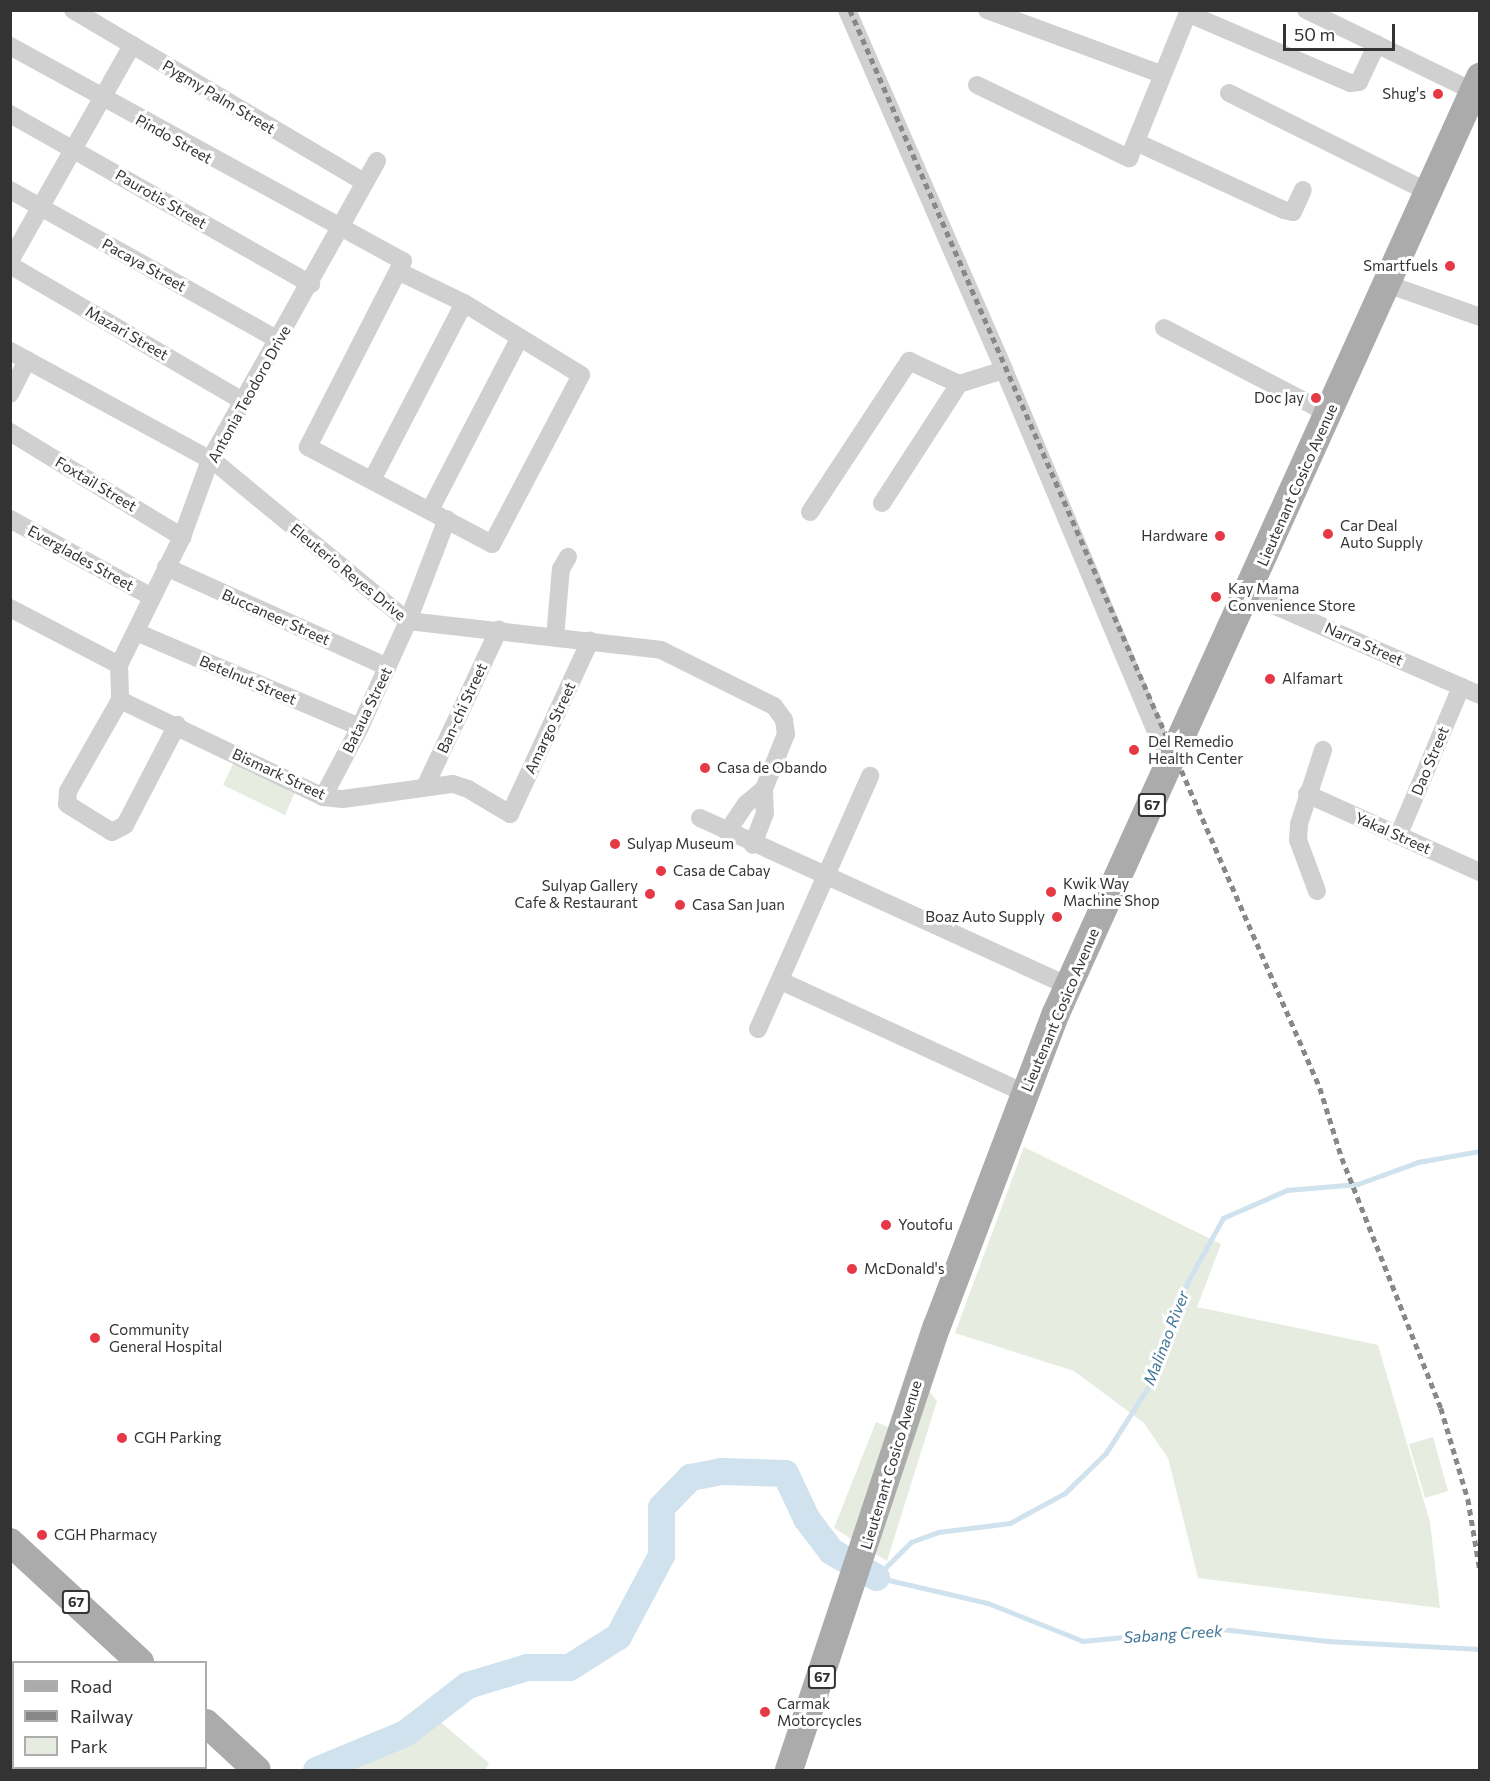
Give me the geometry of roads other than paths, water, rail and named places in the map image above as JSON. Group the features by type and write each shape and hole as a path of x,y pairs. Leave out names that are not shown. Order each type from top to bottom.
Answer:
{"main road":[{"name":"Lieutenant Cosico Avenue","path":"789,1770 865,1550 913,1393 1024,1093 1069,986 1388,284 1476,84"},
{"name":"67","path":"10,1542 139,1661"},
{"path":"207,1724 254,1768"}],"street":[{"name":"Pygmy Palm Street","path":"73,10 365,183"},
{"path":"847,10 1004,370 1170,765"},
{"path":"987,10 1161,74"},
{"path":"1306,10 1377,44 1476,84"},
{"path":"977,85 1129,158 1161,74 1188,12 1350,83 1359,82 1377,44"},
{"path":"10,263 100,98 132,45"},
{"name":"Pindo Street","path":"10,46 339,229 403,261 400,272"},
{"path":"1229,93 1428,192"},
{"name":"Paurotis Street","path":"10,114 311,284"},
{"path":"1136,142 1284,210 1293,212 1303,190"},
{"name":"Antonia Teodoro Drive","path":"118,665 182,537 210,460 311,284 377,160"},
{"name":"Pacaya Street","path":"10,190 278,340"},
{"name":"Mazari Street","path":"10,263 243,401"},
{"path":"400,272 464,303 519,339 581,375 492,544 373,478 308,447 400,272"},
{"path":"1388,284 1479,317"},
{"path":"373,478 464,303"},
{"path":"1164,328 1329,414"},
{"name":"Bataua Street","path":"323,797 360,727 408,621 438,514 519,339"},
{"name":"Eleuterio Reyes Drive","path":"10,351 210,460 408,621 499,629 661,650 774,706 784,720 786,734 764,789"},
{"path":"10,394 27,360"},
{"path":"810,512 909,361 959,384"},
{"path":"882,503 959,384 1004,370"},
{"name":"Foxtail Street","path":"10,432 182,537"},
{"name":"Everglades Street","path":"10,519 152,597"},
{"path":"555,637 561,569 568,557"},
{"name":"Buccaneer Street","path":"166,567 387,667"},
{"name":"Narra Street","path":"1248,594 1479,695"},
{"path":"10,608 118,665 120,700 68,791 67,804 112,832 124,825 177,725"},
{"name":"Ban-chi Street","path":"425,788 499,629"},
{"name":"Betelnut Street","path":"136,632 360,727"},
{"name":"Amargo Street","path":"510,814 590,642"},
{"name":"Dao Street","path":"1399,834 1461,687"},
{"name":"Bismark Street","path":"120,700 177,725 323,797 343,799 453,784 468,789 510,814"},
{"path":"1317,891 1298,840 1307,794 1323,750"},
{"path":"758,1029 870,776"},
{"path":"727,832 746,804 764,789"},
{"path":"753,845 765,813 764,789"},
{"name":"Yakal Street","path":"1307,794 1479,872"},
{"path":"700,818 824,878 1069,986"},
{"path":"781,981 1024,1093"}],"waterway":[{"name":"Malinao River","path":"876,1577 911,1542 938,1532 1010,1523 1065,1493 1106,1453 1154,1378 1187,1283 1223,1218 1287,1190 1358,1184 1418,1162 1480,1151"},
{"path":"316,1770 405,1733 467,1685 527,1667 569,1667 618,1636 661,1555 661,1507 690,1477 721,1471 785,1473 806,1518 831,1551 876,1577"},
{"name":"Sabang Creek","path":"876,1577 988,1603 1083,1641 1213,1628 1327,1641 1480,1649"}],"railway":[{"path":"850,10 1320,1088 1342,1158 1441,1408 1468,1499 1480,1570"}],"place":[{"name":"Shug's","path":"1438,94"},
{"name":"Smartfuels","path":"1450,266"},
{"name":"Doc Jay","path":"1316,398"},
{"name":"Car Deal Auto Supply","path":"1328,534"},
{"name":"Hardware","path":"1220,536"},
{"name":"Kay Mama Convenience Store","path":"1216,597"},
{"name":"Alfamart","path":"1270,679"},
{"name":"Del Remedio Health Center","path":"1134,750"},
{"name":"Casa de Obando","path":"705,768"},
{"name":"Sulyap Museum","path":"615,844"},
{"name":"Casa de Cabay","path":"661,871"},
{"name":"Kwik Way Machine Shop","path":"1051,892"},
{"name":"Sulyap Gallery Cafe & Restaurant","path":"650,894"},
{"name":"Casa San Juan","path":"680,905"},
{"name":"Boaz Auto Supply","path":"1057,917"},
{"name":"Youtofu","path":"886,1225"},
{"name":"McDonald's","path":"852,1269"},
{"name":"Community General Hospital","path":"95,1338"},
{"name":"CGH Parking","path":"122,1438"},
{"name":"CGH Pharmacy","path":"42,1535"},
{"name":"Carmak Motorcycles","path":"765,1712"}]}
